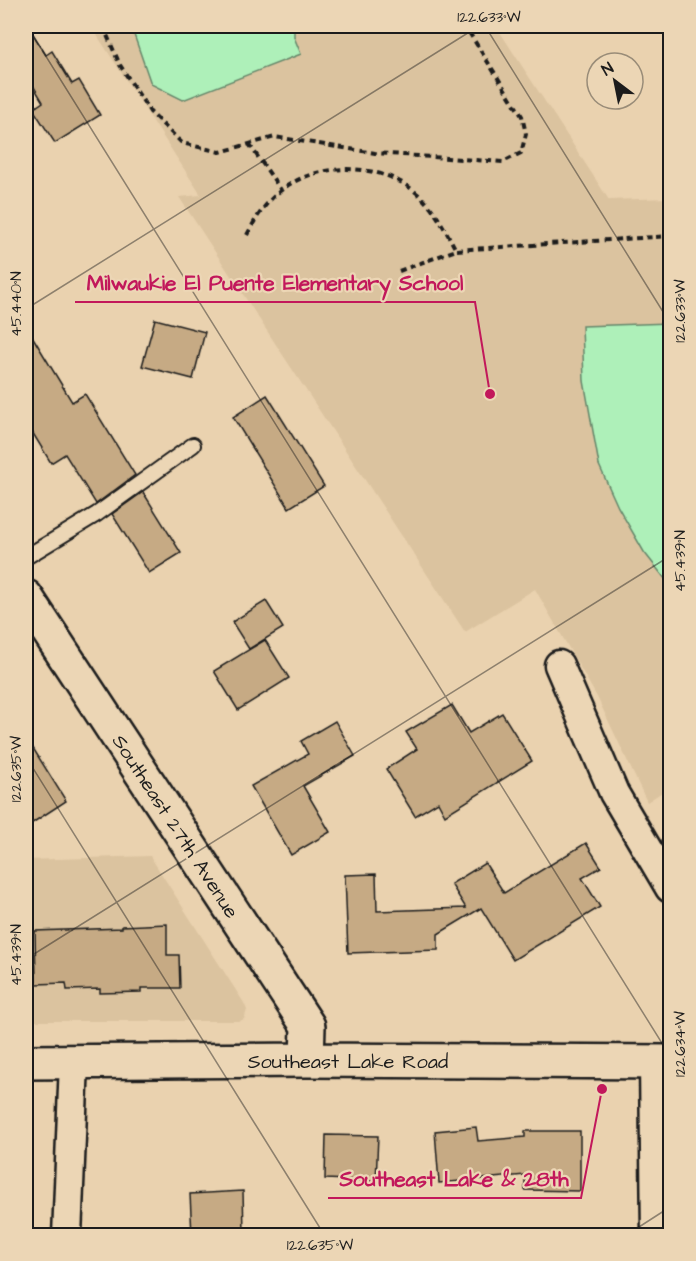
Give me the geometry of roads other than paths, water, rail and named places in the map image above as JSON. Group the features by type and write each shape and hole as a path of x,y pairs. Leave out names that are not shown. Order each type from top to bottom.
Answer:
{"street":[{"name":"Southeast 27th Avenue","path":"26,597 308,1026 307,1060"},
{"path":"559,665 614,794 670,888"},
{"name":"Southeast Lake Road","path":"26,1062 307,1060 662,1062"},
{"path":"67,1236 74,1062"},
{"path":"656,1236 662,1062"}],"lane":[{"path":"26,556 98,514 193,445"}],"place":[{"name":"Milwaukie El Puente Elementary School","path":"490,394"},
{"name":"Southeast Lake & 28th","path":"602,1089"}]}
